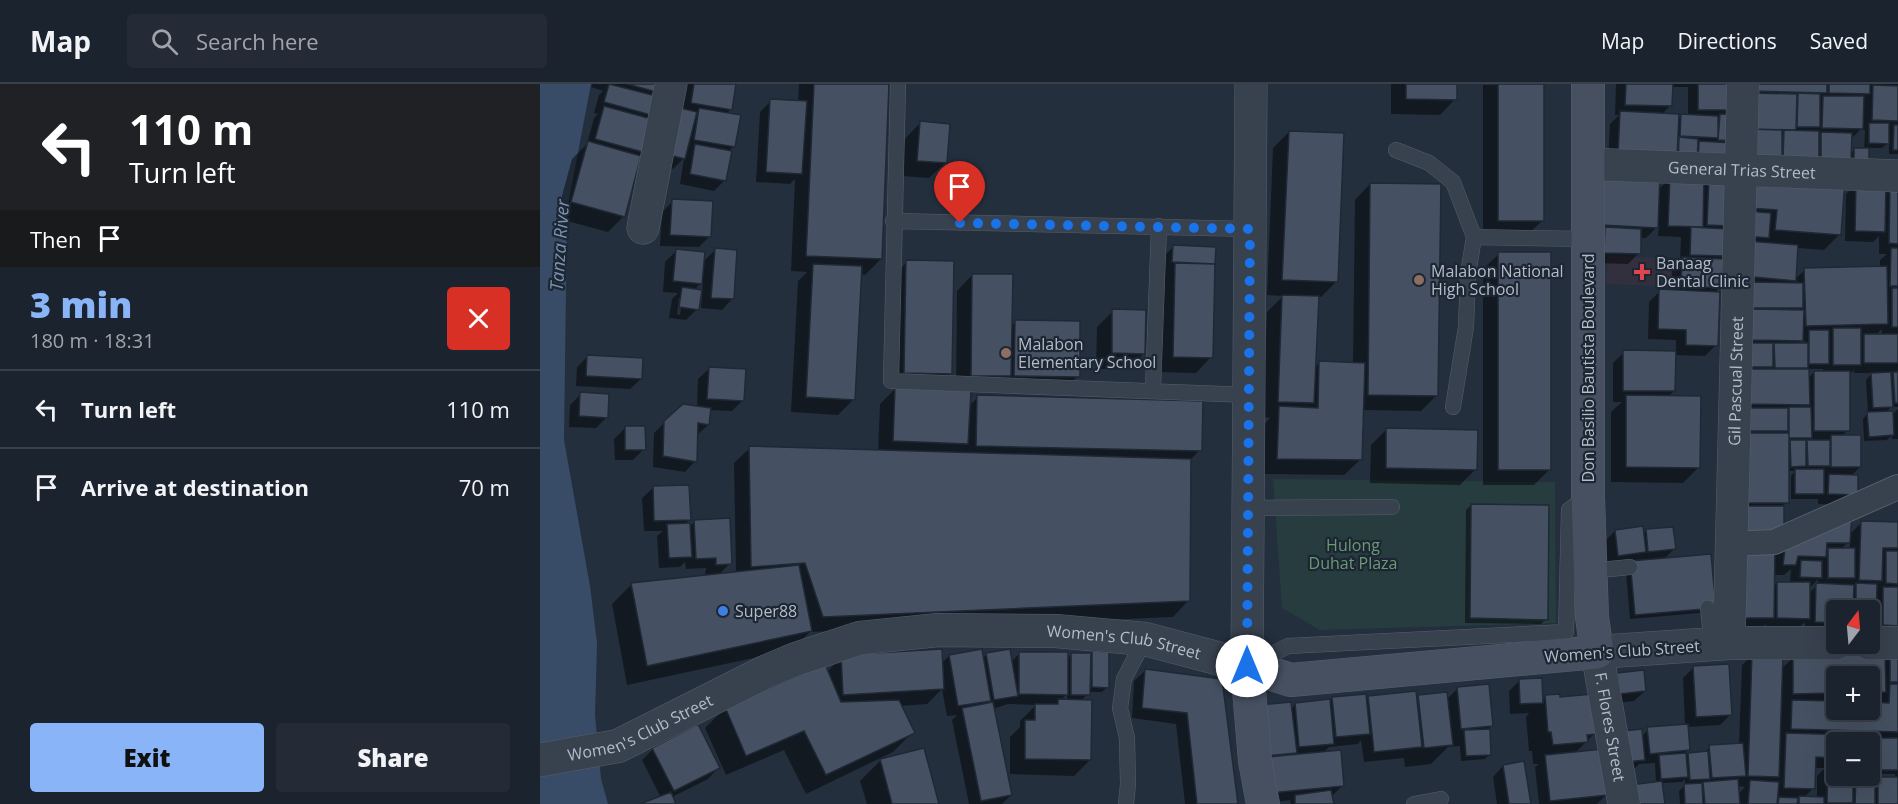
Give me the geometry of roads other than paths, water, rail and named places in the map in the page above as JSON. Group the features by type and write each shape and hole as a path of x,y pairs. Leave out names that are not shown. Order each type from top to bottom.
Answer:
{"main road":[{"name":"Don Basilio Bautista Boulevard","path":"1588,84 1588,496 1592,617 1597,652"},
{"name":"Women's Club Street","path":"1247,666 1291,680 1597,652"},
{"path":"1247,666 1255,761 1263,804"}],"street":[{"path":"643,228 671,84"},
{"path":"1247,666 1251,84"},
{"name":"Gil Pascual Street","path":"1720,643 1730,544 1743,84"},
{"name":"General Trias Street","path":"1588,164 1898,176"},
{"path":"1730,544 1774,542 1898,487"},
{"name":"Women's Club Street","path":"540,759 618,746 796,659 860,639 939,630 1056,631 1145,639 1247,666"},
{"name":"Women's Club Street","path":"1597,652 1720,643 1826,643"},
{"path":"1880,643 1898,643"},
{"name":"F. Flores Street","path":"1597,652 1624,804"}],"lane":[{"path":"898,84 891,381 1153,389 1249,395"},
{"path":"1395,150 1429,163 1453,182 1474,237 1468,274 1466,327 1453,407"},
{"path":"893,222 1250,229"},
{"path":"1153,389 1159,226"},
{"path":"1474,237 1587,239"},
{"path":"1566,632 1569,510 1588,496"},
{"path":"1248,508 1392,507"},
{"path":"1590,571 1630,567"},
{"path":"1708,608 1720,643"},
{"path":"1247,666 1288,646 1566,632 1597,652"},
{"path":"1126,804 1127,738 1120,708 1124,679 1145,639"},
{"path":"1414,804 1441,799"}],"water":[{"name":"Tanza River","path":"540,84 591,84 567,210 564,440 590,586 597,643 595,715 601,779 608,804 540,804"}],"place":[{"name":"Banaag Dental Clinic","path":"1642,272"},
{"name":"Malabon National High School","path":"1419,280"},
{"name":"Malabon Elementary School","path":"1006,353"},
{"name":"Super88","path":"723,611"}],"park label":[{"name":"Hulong Duhat Plaza","path":"1353,554"}]}
